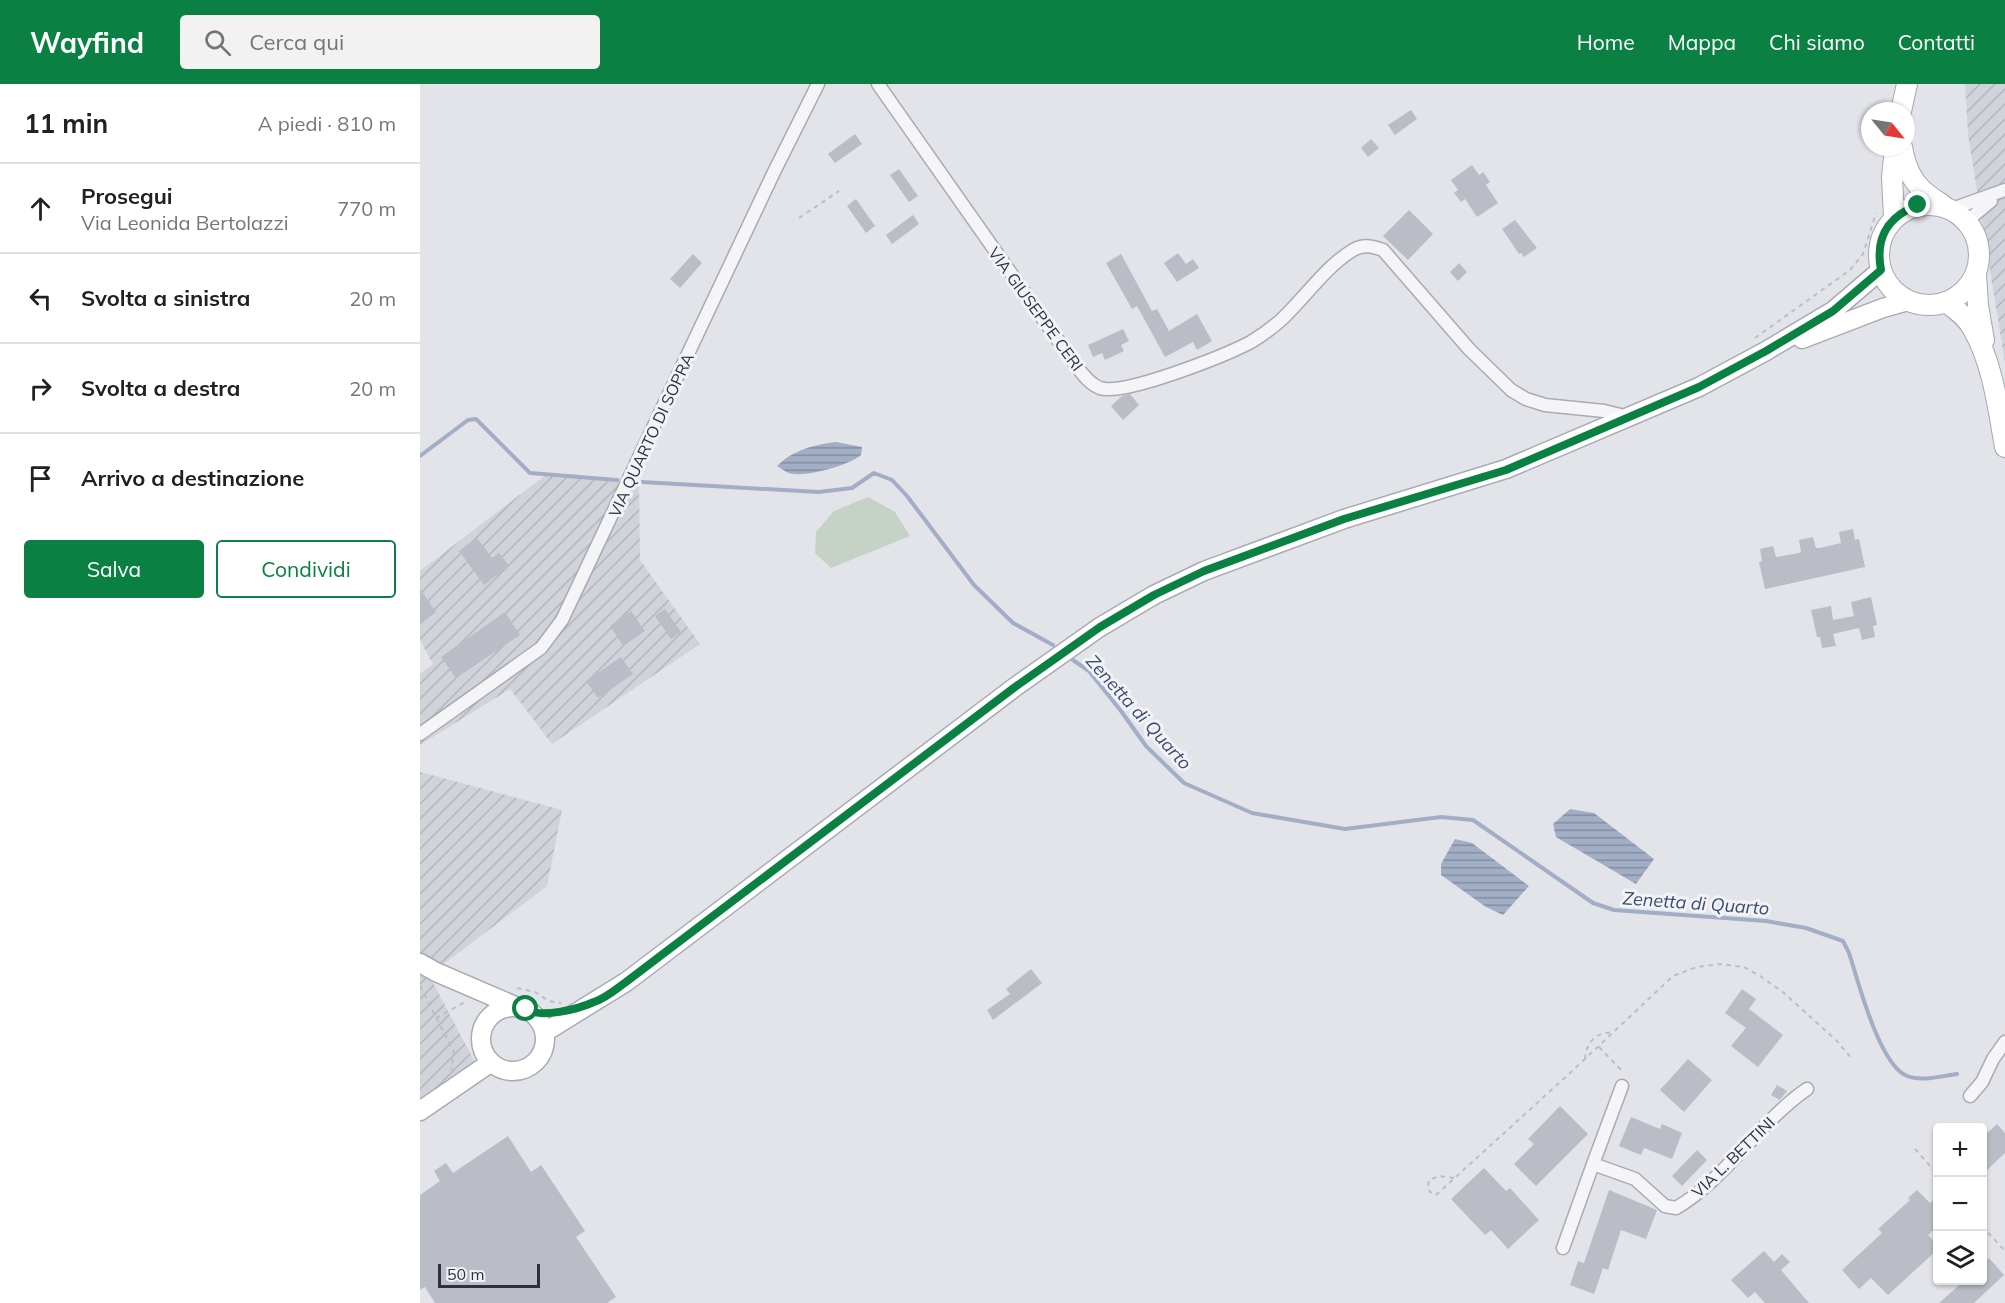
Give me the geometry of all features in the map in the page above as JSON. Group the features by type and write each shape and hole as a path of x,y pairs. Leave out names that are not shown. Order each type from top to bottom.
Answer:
{"main road":[{"path":"1903,102 1908,84"},
{"path":"1893,156 1886,229 1880,243 1881,270 1887,283 1896,294 1908,301 1927,305 1946,302 1964,291 1976,274 1980,261 1980,248 1976,234 1969,223 1924,194 1913,180 1905,156"},
{"path":"1886,215 1918,205 1931,204 1948,208"},
{"path":"1976,274 1978,306 1989,372 2005,447"},
{"path":"1946,302 1972,327 1989,372"}],"street":[{"name":"VIA QUARTO DI SOPRA","path":"420,734 541,648 562,620 818,84"},
{"name":"VIA GIUSEPPE CERI","path":"878,84 1074,363 1089,381 1100,388 1112,389 1140,385 1252,341 1280,321 1334,265 1354,249 1368,245 1383,250 1469,349 1511,390 1526,399 1545,405 1605,411 1629,417"},
{"path":"1948,208 2005,191"},
{"path":"1969,223 1972,216 2005,191"},
{"path":"545,1032 626,982 1015,687 1100,627 1154,595 1204,571 1344,519 1506,470 1699,387 1833,311 1881,270"},
{"path":"1766,351 1908,301"},
{"path":"420,963 472,991 524,1010 543,1024 544,1050 532,1065 521,1071 506,1071 486,1057 480,1039 489,1017 497,1010 524,1010 572,1010 596,1002"},
{"path":"472,991 480,1005 483,1028"},
{"path":"1970,1096 1982,1082 1993,1059 2005,1042"},
{"path":"420,1111 468,1078 486,1057"},
{"path":"1563,1248 1622,1086"},
{"name":"VIA L. BETTINI","path":"1593,1164 1635,1179 1665,1206 1676,1208 1693,1198 1779,1113 1808,1089"}],"path":[{"path":"799,218 839,191"},
{"path":"1747,344 1850,270 1863,254 1886,215"},
{"path":"1454,1178 1439,1176 1430,1180 1428,1186 1430,1192 1436,1195 1586,1059 1673,976 1697,967 1720,964 1744,967 1784,993 1837,1041 1852,1059"},
{"path":"420,986 454,1052 450,1074"},
{"path":"512,987 531,991 556,1003 566,1002"},
{"path":"436,1018 472,991"},
{"path":"1586,1059 1586,1050 1590,1042 1599,1034 1613,1033"},
{"path":"1915,1149 1933,1169"},
{"path":"1987,1231 2005,1251"}],"shaded area":[{"path":"1965,84 2005,84 2005,363 1968,135"},
{"path":"547,474 639,480 640,560 700,644 552,744 510,689 420,745 420,674 433,664 420,640 420,571"},
{"path":"420,772 562,810 547,886 429,975 479,1070 420,1112"}],"green space":[{"path":"868,497 895,512 910,536 831,568 815,553 816,532 834,511"}],"water":[{"path":"836,442 862,447 861,455 839,466 819,472 792,474 777,466 783,460 804,449"},
{"path":"1570,809 1594,813 1654,859 1636,884 1556,837 1553,824"},
{"path":"1455,839 1472,843 1529,886 1503,915 1486,907 1441,875 1441,864"}],"building":[{"path":"1411,110 1417,119 1395,135 1388,125"},
{"path":"855,134 862,144 835,163 828,154"},
{"path":"1371,139 1379,148 1368,157 1361,148"},
{"path":"1472,165 1479,175 1483,172 1490,182 1486,185 1498,203 1477,217 1465,199 1461,202 1454,193 1458,190 1451,180"},
{"path":"899,169 918,196 909,202 890,175"},
{"path":"856,199 875,226 866,233 847,206"},
{"path":"1409,210 1433,234 1408,260 1383,236"},
{"path":"913,215 919,224 892,244 886,235"},
{"path":"1515,220 1537,248 1524,257 1521,253 1519,254 1502,229"},
{"path":"1178,253 1186,264 1193,259 1199,268 1177,282 1164,263"},
{"path":"693,254 702,263 680,288 670,279"},
{"path":"1121,254 1152,311 1157,309 1169,331 1197,314 1212,341 1197,350 1193,342 1165,357 1137,306 1132,309 1106,263"},
{"path":"1459,263 1467,272 1458,281 1450,272"},
{"path":"1123,329 1129,341 1121,345 1124,351 1105,360 1102,353 1093,357 1088,345"},
{"path":"1130,394 1139,405 1123,420 1111,406 1122,396"},
{"path":"1853,529 1855,540 1859,539 1865,567 1765,589 1759,562 1762,561 1760,549 1773,546 1776,557 1799,553 1801,552 1799,540 1813,537 1816,548 1820,548 1841,543 1839,532"},
{"path":"477,538 492,558 499,553 509,566 484,585 459,551"},
{"path":"420,589 436,612 420,624"},
{"path":"1871,597 1877,625 1873,626 1875,637 1862,640 1859,628 1833,634 1836,646 1822,648 1811,610 1831,606 1833,620 1854,616 1851,602"},
{"path":"665,609 681,632 671,639 655,616"},
{"path":"631,611 645,631 623,646 610,626"},
{"path":"505,612 520,635 456,678 441,657"},
{"path":"621,657 633,674 598,698 586,681"},
{"path":"1031,969 1042,983 993,1020 987,1010 1010,994 1006,989"},
{"path":"1742,989 1756,999 1749,1009 1783,1035 1758,1067 1731,1046 1746,1028 1725,1013"},
{"path":"1688,1059 1712,1080 1684,1112 1660,1090"},
{"path":"1777,1085 1787,1091 1780,1100 1771,1095"},
{"path":"1560,1106 1588,1134 1536,1186 1514,1164 1534,1144 1528,1139"},
{"path":"1631,1117 1660,1129 1662,1124 1682,1133 1672,1159 1644,1148 1641,1155 1619,1146"},
{"path":"1997,1124 2005,1133 2005,1153 1987,1170 1987,1133"},
{"path":"508,1136 531,1172 541,1165 585,1231 576,1237 616,1297 607,1303 435,1303 425,1287 420,1290 420,1195 440,1181 434,1171 446,1163 453,1173"},
{"path":"1697,1150 1707,1160 1682,1186 1672,1176"},
{"path":"1484,1168 1506,1191 1510,1188 1539,1220 1508,1249 1491,1230 1485,1235 1451,1199"},
{"path":"1609,1190 1657,1210 1646,1239 1621,1230 1608,1270 1603,1268 1594,1294 1570,1285 1578,1261 1584,1263"},
{"path":"1917,1190 1930,1203 1933,1200 1933,1230 1928,1235 1933,1240 1933,1254 1888,1295 1871,1278 1859,1289 1842,1270 1882,1233 1878,1229 1910,1200 1908,1198"},
{"path":"1764,1251 1774,1262 1782,1254 1790,1262 1781,1270 1809,1303 1765,1303 1755,1292 1748,1298 1731,1280"},
{"path":"1989,1258 2004,1275 1974,1303 1939,1303 1959,1285 1987,1285 1987,1260"}],"waterway":[{"name":"Zenetta di Quarto","path":"420,456 468,420 476,419 530,473 617,480"},
{"name":"Zenetta di Quarto","path":"642,482 819,492 852,488 874,473 892,480 907,496 974,585 1013,623 1053,645"},
{"name":"Zenetta di Quarto","path":"1073,660 1089,671 1146,746 1184,783 1252,813 1345,829 1441,817 1473,820 1593,903 1614,910 1766,921 1806,928 1843,941 1879,1039 1887,1056 1897,1069 1913,1078 1957,1074"}],"route":[{"path":"526,1009 532,1013 572,1010 596,1002 801,851 1015,687 1100,627 1154,595 1204,571 1344,519 1506,470 1699,387 1766,351 1833,311 1881,270 1880,243 1886,229 1894,218 1918,205"}]}
